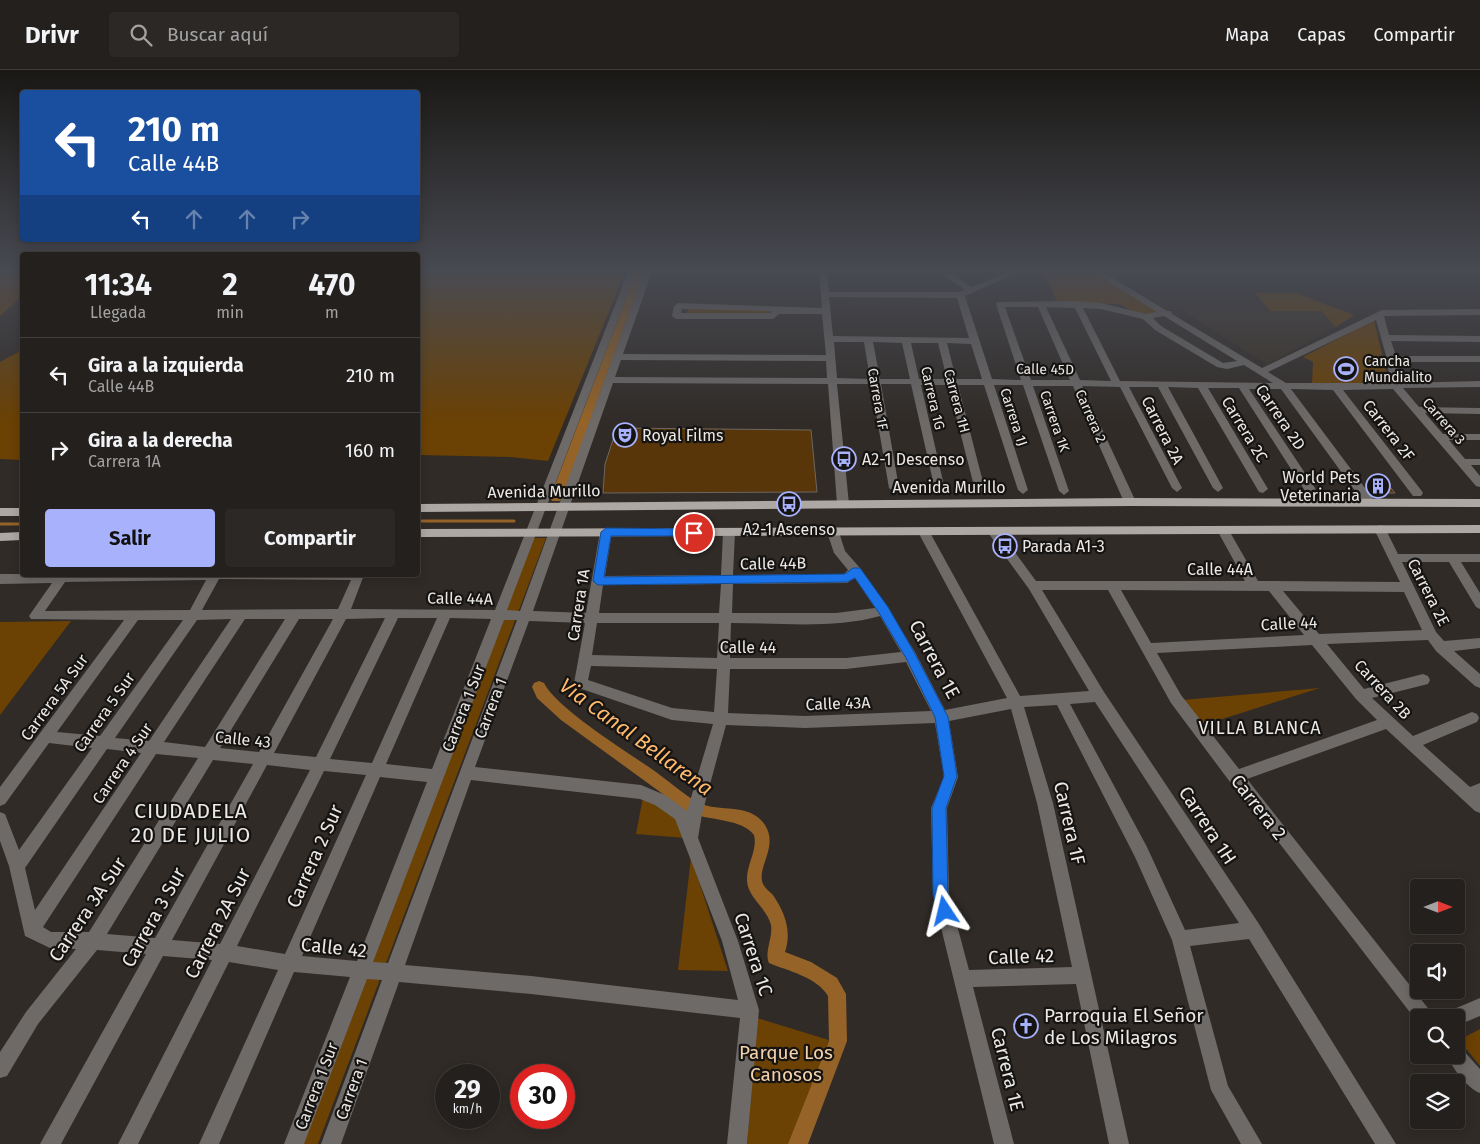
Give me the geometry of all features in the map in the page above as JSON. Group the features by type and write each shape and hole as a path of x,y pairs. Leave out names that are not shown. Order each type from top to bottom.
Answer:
{"main road":[{"name":"Avenida Murillo","path":"420,508 1130,502 1480,503"},
{"path":"0,512 20,512"},
{"path":"420,533 1480,528"},
{"path":"0,537 20,536"}],"street":[{"name":"Carrera 1 Sur","path":"294,1144 612,322"},
{"name":"Carrera 1","path":"331,1144 466,773 526,615 630,322"},
{"path":"827,322 843,504"},
{"name":"Carrera 1J","path":"969,322 1023,490"},
{"name":"Carrera 1K","path":"1006,322 1064,491"},
{"name":"Carrera 2","path":"1048,322 1130,502"},
{"name":"Carrera 2A","path":"1087,322 1176,488"},
{"path":"1152,322 1158,328 1220,365 1227,366 1246,362"},
{"path":"1183,322 1284,386 1370,503"},
{"path":"1262,372 1364,322"},
{"path":"1381,322 1392,359 1395,385"},
{"path":"1386,338 1480,339"},
{"path":"829,340 975,341"},
{"name":"Carrera 1F","path":"868,340 894,488"},
{"name":"Carrera 1G","path":"906,341 940,490"},
{"name":"Carrera 1H","path":"942,341 980,490"},
{"path":"618,356 830,358"},
{"path":"1392,359 1480,359"},
{"name":"Calle 45D","path":"609,380 988,382 1336,387 1480,384"},
{"path":"1162,385 1218,488"},
{"name":"Carrera 2C","path":"1200,385 1263,489"},
{"name":"Carrera 3","path":"1395,385 1480,484"},
{"name":"Carrera 2D","path":"1242,386 1311,491"},
{"name":"Carrera 2F","path":"1336,387 1417,493"},
{"path":"1417,410 1480,411"},
{"path":"1440,437 1480,436"},
{"path":"1462,462 1480,462"},
{"name":"Carrera 2E","path":"1380,529 1431,636 1480,682"},
{"path":"1223,530 1254,586"},
{"name":"Carrera 1H","path":"994,531 1034,586 1099,696 1253,930 1386,1144"},
{"name":"Carrera 1A","path":"581,683 606,532"},
{"name":"Carrera 1E","path":"832,532 840,553 856,571 884,610 941,717 951,776 939,808 941,895 1004,1144"},
{"name":"Carrera 1F","path":"924,532 962,606 1016,702 1045,803 1119,1144"},
{"path":"690,841 696,808 721,719 729,533"},
{"path":"1452,557 1480,604"},
{"path":"1394,558 1480,558"},
{"name":"Calle 44B","path":"598,581 847,578 856,571"},
{"path":"0,579 42,577"},
{"name":"Calle 44A","path":"62,577 36,616 446,613 592,618 836,618 866,615 884,610"},
{"name":"Carrera 5 Sur","path":"17,866 194,614 214,577"},
{"name":"Carrera 3 Sur","path":"50,1144 264,759 342,614 359,577"},
{"name":"Carrera 2","path":"1112,585 1176,699 1418,1009"},
{"name":"Calle 44A","path":"1034,586 1407,587"},
{"name":"Carrera 2B","path":"1272,586 1361,695 1411,743 1474,792 1480,806"},
{"name":"Carrera 2A Sur","path":"128,1144 320,765 394,613"},
{"name":"Carrera 2 Sur","path":"209,1144 288,963 446,613"},
{"name":"Carrera 3A Sur","path":"0,1069 32,1018 94,941 295,614"},
{"name":"Carrera 5A Sur","path":"0,799 135,615"},
{"name":"Carrera 4 Sur","path":"31,930 242,615"},
{"name":"Calle 44","path":"1149,648 1315,639 1431,636"},
{"path":"1441,647 1480,643"},
{"name":"Calle 44","path":"585,660 723,664 870,664 910,656"},
{"path":"1361,695 1423,680"},
{"name":"Calle 43A","path":"581,683 672,714 721,719 804,722 941,717 1016,702 1099,696"},
{"path":"1060,698 1141,852 1180,939 1220,1090 1252,1144"},
{"path":"1411,743 1472,718"},
{"path":"1235,777 1388,722"},
{"name":"Calle 43","path":"46,737 437,776"},
{"path":"466,773 641,792 660,800 681,814 690,841"},
{"path":"0,819 17,866 31,930"},
{"name":"Carrera 1C","path":"690,841 730,940 750,1010 737,1144"},
{"name":"Calle 42","path":"31,930 50,940 94,941 224,953 288,963 361,971 531,985 750,1010"},
{"path":"1180,939 1253,930"},
{"name":"Calle 42","path":"963,979 1081,975"},
{"path":"1465,1013 1480,1007"},
{"path":"1463,1064 1480,1084"}],"shaded area":[{"path":"1200,322 1331,322 1336,327 1267,364"}],"green space":[{"path":"420,322 605,322 548,461 510,457 420,455"},
{"path":"1331,322 1343,322 1336,327"},
{"path":"1370,322 1375,322 1389,383 1312,384 1313,362 1303,357"},
{"path":"20,351 20,460 0,459 0,362"},
{"path":"534,538 546,538 318,1144 302,1144"},
{"path":"71,621 0,715 0,622"},
{"path":"1320,688 1200,726 1182,700"},
{"path":"643,797 677,816 685,838 636,834"},
{"path":"691,857 728,971 678,970"},
{"name":"Parque Los Canosos","path":"757,1018 829,1040 790,1144 747,1144"},
{"path":"1480,1029 1480,1066 1465,1047 1465,1037"}],"building":[{"path":"617,428 811,430 817,492 603,493 605,464"},
{"name":"World Pets Veterinaria","path":"1368,478 1383,478 1395,493 1379,493"}],"waterway":[{"name":"Via Canal Bellarena","path":"556,498 621,322"},
{"path":"420,521 514,521"},
{"path":"0,524 20,524"},
{"name":"Via Canal Bellarena","path":"539,687 542,694 566,716 694,808 701,811 743,818 756,825 761,832 762,846 756,869 755,884 777,918 779,925 780,940 775,957 805,968 831,984 837,994 838,1041 798,1144"}],"place":[{"name":"Cancha Mundialito","path":"1346,369"},
{"name":"Royal Films","path":"625,435"},
{"name":"A2-1 Descenso","path":"844,459"},
{"name":"World Pets Veterinaria","path":"1378,486"},
{"name":"A2-1 Ascenso","path":"789,504"},
{"name":"Parada A1-3","path":"1005,546"},
{"name":"Parroquia El Señor de Los Milagros","path":"1026,1026"}],"district":[{"name":"VILLA BLANCA","path":"1260,728"},
{"name":"CIUDADELA 20 DE JULIO","path":"191,823"}],"route":[{"path":"694,533 606,532 598,581 847,578 856,571 884,610 941,717 951,776 939,808 941,895 945,911"}]}
